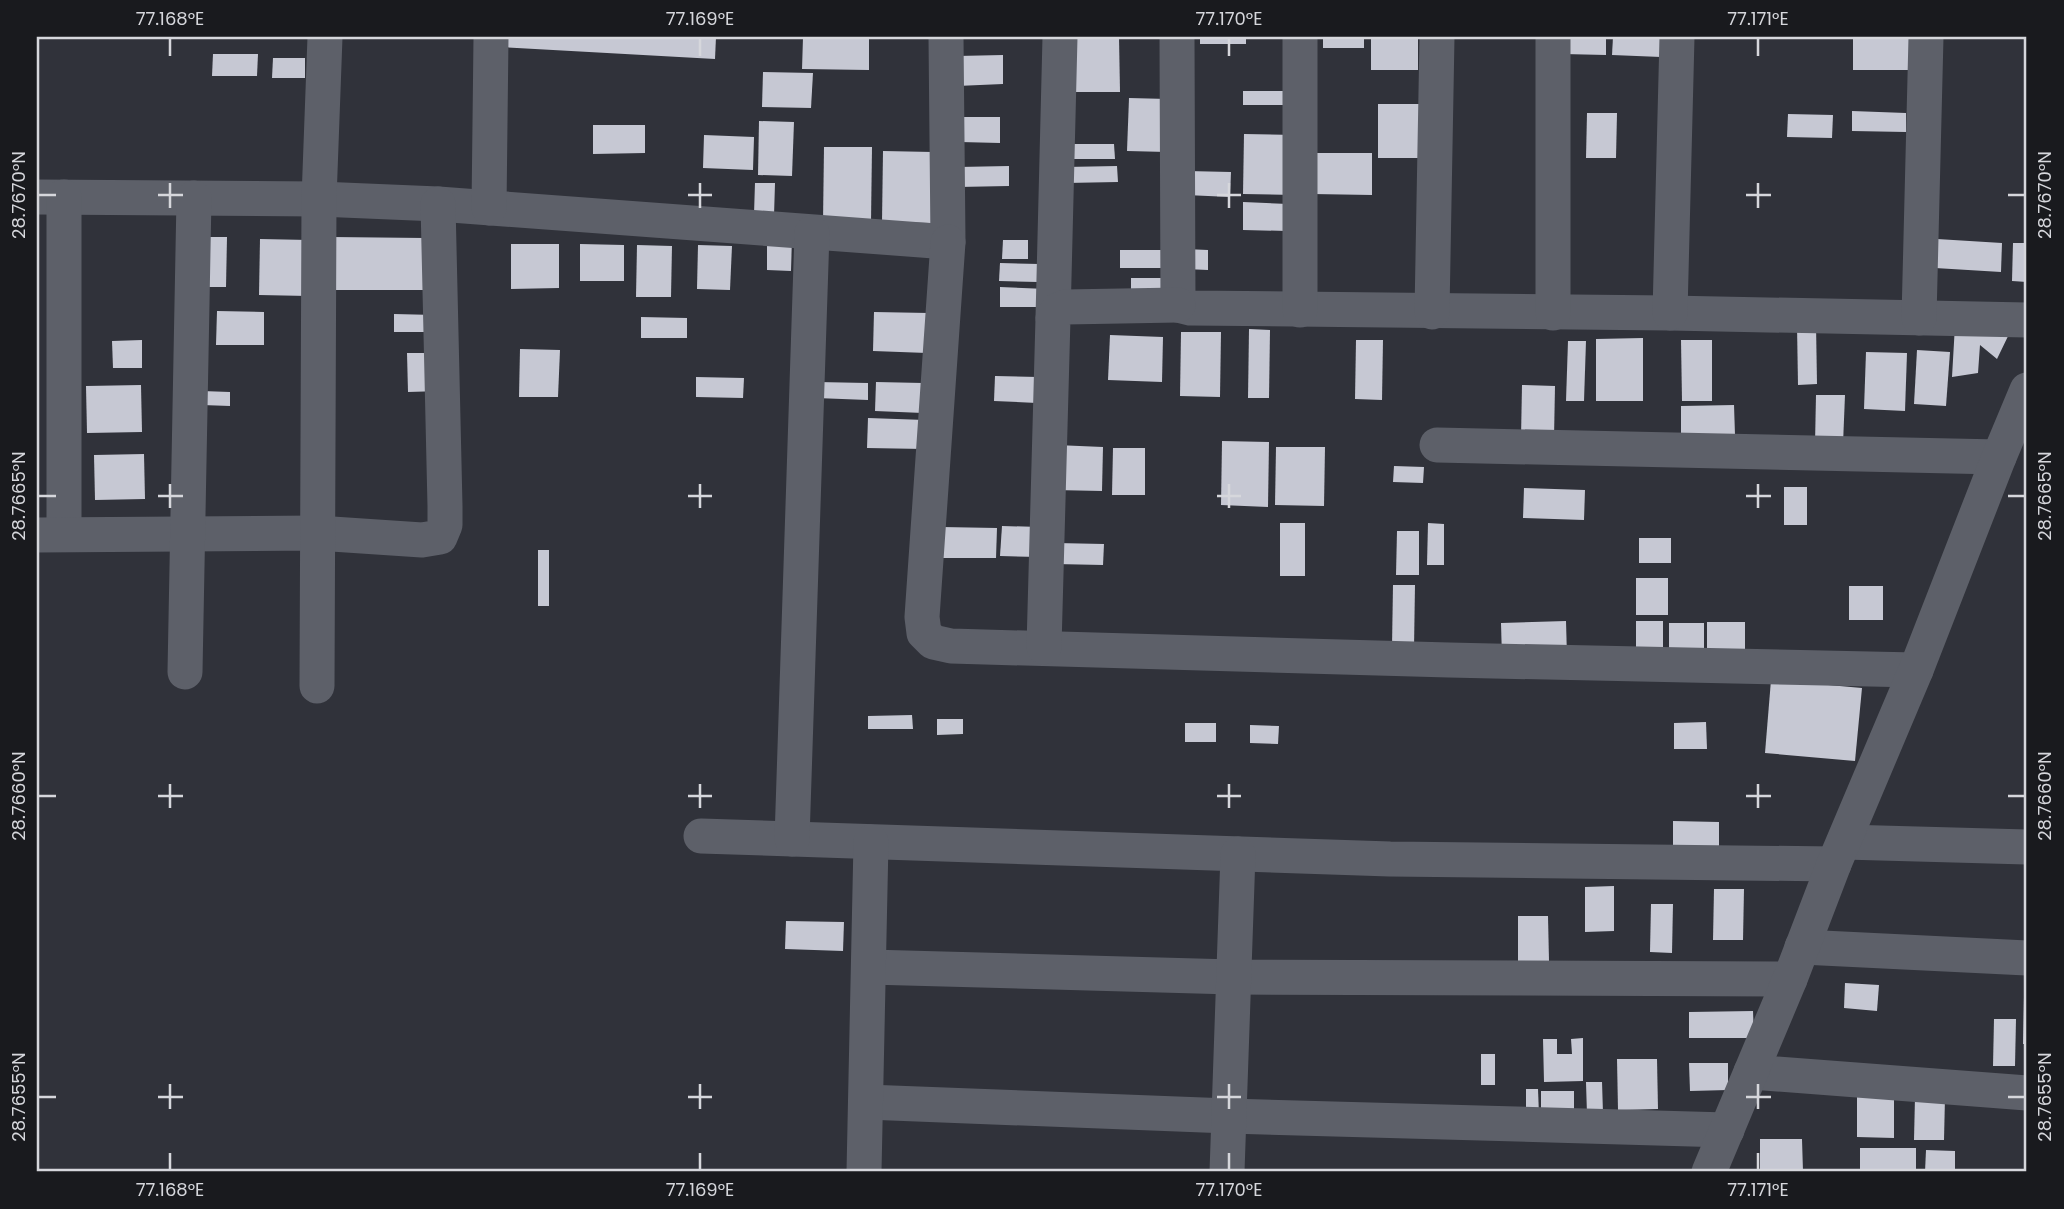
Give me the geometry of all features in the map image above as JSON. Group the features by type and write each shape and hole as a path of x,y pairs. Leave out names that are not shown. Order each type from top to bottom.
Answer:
{"street":[{"path":"317,686 319,199 325,37"},
{"path":"489,208 491,37"},
{"path":"946,37 947,242 922,617 924,633 933,642 951,646 1916,670"},
{"path":"1044,647 1060,37"},
{"path":"1177,37 1178,305"},
{"path":"1300,37 1300,310"},
{"path":"1432,312 1437,37"},
{"path":"1553,37 1553,313"},
{"path":"1670,313 1676,37"},
{"path":"1919,318 1926,37"},
{"path":"438,204 445,506 445,525 440,537 422,540 317,533 50,534 50,197 319,199 438,204 947,242"},
{"path":"185,672 194,198"},
{"path":"792,839 812,233"},
{"path":"1053,318 1058,310 1065,307 1178,305 1190,308 1300,310 2027,320"},
{"path":"1709,1172 1916,670 2027,390"},
{"path":"1437,445 1999,457"},
{"path":"701,836 1390,859 1839,853 2027,847"},
{"path":"864,1172 871,842"},
{"path":"1227,1172 1238,854"},
{"path":"869,967 1233,977 2027,958"},
{"path":"1751,1072 2027,1093"},
{"path":"866,1102 1229,1116 1727,1130"}],"building":[{"path":"500,37 716,37 715,59 500,47"},
{"path":"803,37 869,38 869,70 802,69"},
{"path":"1074,37 1119,37 1120,92 1074,92"},
{"path":"1200,37 1246,37 1246,44 1200,44"},
{"path":"1323,37 1364,37 1364,48 1323,48"},
{"path":"1371,37 1418,37 1418,70 1371,70"},
{"path":"1564,37 1606,37 1606,55 1563,54"},
{"path":"1613,37 1662,37 1661,57 1612,55"},
{"path":"1853,37 1910,37 1910,70 1853,70"},
{"path":"213,54 258,54 257,76 212,76"},
{"path":"1003,55 1003,84 957,86 957,56"},
{"path":"273,58 305,58 305,78 272,78"},
{"path":"763,72 813,73 811,108 762,107"},
{"path":"1243,91 1293,91 1294,105 1243,105"},
{"path":"1129,98 1168,99 1167,152 1127,151"},
{"path":"1378,104 1432,104 1432,158 1378,158"},
{"path":"1852,111 1906,113 1906,132 1852,131"},
{"path":"1587,113 1617,113 1616,158 1586,158"},
{"path":"1788,114 1833,115 1832,138 1787,137"},
{"path":"961,117 1000,117 1000,143 960,142"},
{"path":"759,121 794,122 792,176 758,175"},
{"path":"593,125 645,125 645,153 593,154"},
{"path":"1244,134 1296,135 1295,195 1243,194"},
{"path":"704,135 754,137 753,170 703,168"},
{"path":"1069,144 1114,144 1115,159 1069,159"},
{"path":"824,147 872,147 871,222 823,222"},
{"path":"883,151 933,152 932,223 882,222"},
{"path":"1313,153 1372,153 1372,195 1312,194"},
{"path":"1009,166 1009,186 958,187 958,167"},
{"path":"1117,166 1118,182 1066,183 1065,167"},
{"path":"1187,171 1231,172 1230,197 1186,195"},
{"path":"755,183 775,183 774,215 754,214"},
{"path":"1243,202 1288,204 1287,231 1243,230"},
{"path":"206,237 227,237 226,287 206,287"},
{"path":"332,237 425,238 425,290 332,290"},
{"path":"767,237 792,237 791,271 767,270"},
{"path":"260,239 309,240 308,296 259,295"},
{"path":"1937,239 2002,243 2001,272 1935,268"},
{"path":"1003,240 1028,240 1028,259 1002,259"},
{"path":"2013,243 2027,243 2027,282 2012,281"},
{"path":"511,244 559,244 559,288 511,289"},
{"path":"580,244 624,245 624,281 580,281"},
{"path":"637,245 672,246 671,297 636,297"},
{"path":"698,245 732,246 730,290 697,289"},
{"path":"1185,249 1208,250 1208,270 1185,269"},
{"path":"1120,250 1165,250 1165,268 1120,268"},
{"path":"1000,263 1039,264 1038,282 999,281"},
{"path":"1131,278 1172,278 1172,301 1131,300"},
{"path":"1000,287 1047,289 1047,307 1000,307"},
{"path":"217,311 264,312 264,345 216,345"},
{"path":"874,312 929,313 927,353 873,351"},
{"path":"394,314 435,315 435,332 394,332"},
{"path":"641,317 687,318 687,338 641,338"},
{"path":"1816,324 1817,384 1798,385 1797,325"},
{"path":"1955,325 2011,330 1997,359 1980,345 1978,373 1952,377"},
{"path":"1249,329 1270,330 1269,398 1248,398"},
{"path":"1181,332 1221,332 1220,397 1180,396"},
{"path":"1110,335 1163,337 1162,382 1108,380"},
{"path":"1643,338 1643,401 1596,401 1596,339"},
{"path":"142,340 142,368 113,368 112,341"},
{"path":"1356,340 1383,340 1382,400 1355,399"},
{"path":"1681,340 1712,340 1712,401 1682,401"},
{"path":"1568,341 1586,341 1584,401 1566,401"},
{"path":"520,349 560,350 558,397 519,397"},
{"path":"1917,350 1950,352 1946,406 1914,404"},
{"path":"1866,352 1907,353 1905,411 1864,409"},
{"path":"407,353 440,353 441,391 408,392"},
{"path":"995,376 1038,377 1037,403 994,401"},
{"path":"696,377 744,378 743,398 696,397"},
{"path":"817,382 868,383 868,400 816,398"},
{"path":"876,382 923,383 923,413 875,411"},
{"path":"141,385 142,432 87,433 86,386"},
{"path":"1522,385 1555,386 1554,438 1521,438"},
{"path":"202,391 230,392 230,406 202,405"},
{"path":"1816,395 1845,395 1843,444 1815,444"},
{"path":"1734,405 1735,435 1681,436 1681,406"},
{"path":"868,418 925,420 924,449 867,448"},
{"path":"1222,441 1269,442 1268,507 1221,505"},
{"path":"1056,445 1103,447 1102,491 1054,490"},
{"path":"1276,447 1325,447 1324,506 1275,505"},
{"path":"1113,448 1145,448 1145,495 1112,495"},
{"path":"144,454 145,499 95,500 94,455"},
{"path":"1394,466 1424,467 1423,483 1393,482"},
{"path":"1784,487 1807,487 1807,525 1784,525"},
{"path":"1524,488 1585,490 1584,520 1523,518"},
{"path":"1280,523 1305,523 1305,576 1280,576"},
{"path":"1428,523 1444,524 1444,565 1427,565"},
{"path":"1002,526 1040,527 1039,557 1000,556"},
{"path":"942,527 997,528 996,558 942,558"},
{"path":"1397,531 1419,531 1419,575 1396,575"},
{"path":"1639,538 1671,538 1671,563 1639,563"},
{"path":"1056,543 1104,544 1103,565 1055,564"},
{"path":"538,550 549,550 549,606 538,606"},
{"path":"1636,578 1668,578 1668,615 1636,615"},
{"path":"1393,585 1415,585 1414,648 1392,647"},
{"path":"1849,586 1883,586 1883,620 1849,620"},
{"path":"1566,621 1567,657 1502,658 1501,623"},
{"path":"1636,621 1663,621 1663,653 1636,653"},
{"path":"1707,622 1745,622 1745,654 1707,654"},
{"path":"1669,623 1704,623 1704,652 1669,652"},
{"path":"1771,680 1862,688 1855,761 1765,753"},
{"path":"912,715 913,729 868,729 868,716"},
{"path":"937,719 963,719 963,734 937,735"},
{"path":"1706,722 1707,749 1674,749 1674,723"},
{"path":"1185,723 1216,723 1216,742 1185,742"},
{"path":"1250,725 1279,726 1278,744 1250,743"},
{"path":"1673,821 1719,822 1719,847 1673,847"},
{"path":"1614,886 1614,931 1585,932 1585,887"},
{"path":"1714,889 1744,889 1743,940 1713,940"},
{"path":"1651,904 1673,904 1672,953 1650,952"},
{"path":"1518,916 1548,916 1549,961 1518,961"},
{"path":"786,921 844,922 843,951 785,949"},
{"path":"1845,983 1879,985 1877,1011 1844,1008"},
{"path":"2024,997 2027,997 2027,1044 2023,1044"},
{"path":"1753,1011 1754,1038 1689,1038 1689,1012"},
{"path":"1994,1019 2016,1019 2015,1066 1993,1066"},
{"path":"1583,1038 1583,1081 1544,1082 1543,1039 1557,1039 1557,1054 1572,1054 1571,1039"},
{"path":"1481,1054 1495,1054 1495,1085 1481,1085"},
{"path":"1617,1059 1657,1059 1658,1109 1618,1110"},
{"path":"1689,1063 1728,1063 1728,1090 1690,1091"},
{"path":"1586,1082 1602,1082 1603,1114 1587,1115"},
{"path":"1526,1089 1538,1089 1539,1115 1526,1115"},
{"path":"1541,1091 1574,1091 1574,1118 1541,1118"},
{"path":"1857,1091 1894,1092 1894,1138 1857,1137"},
{"path":"1915,1097 1945,1097 1944,1140 1914,1140"},
{"path":"1760,1139 1802,1139 1803,1172 1760,1172"},
{"path":"1860,1148 1916,1148 1916,1172 1860,1172"},
{"path":"1926,1150 1955,1151 1955,1172 1925,1172"}]}
